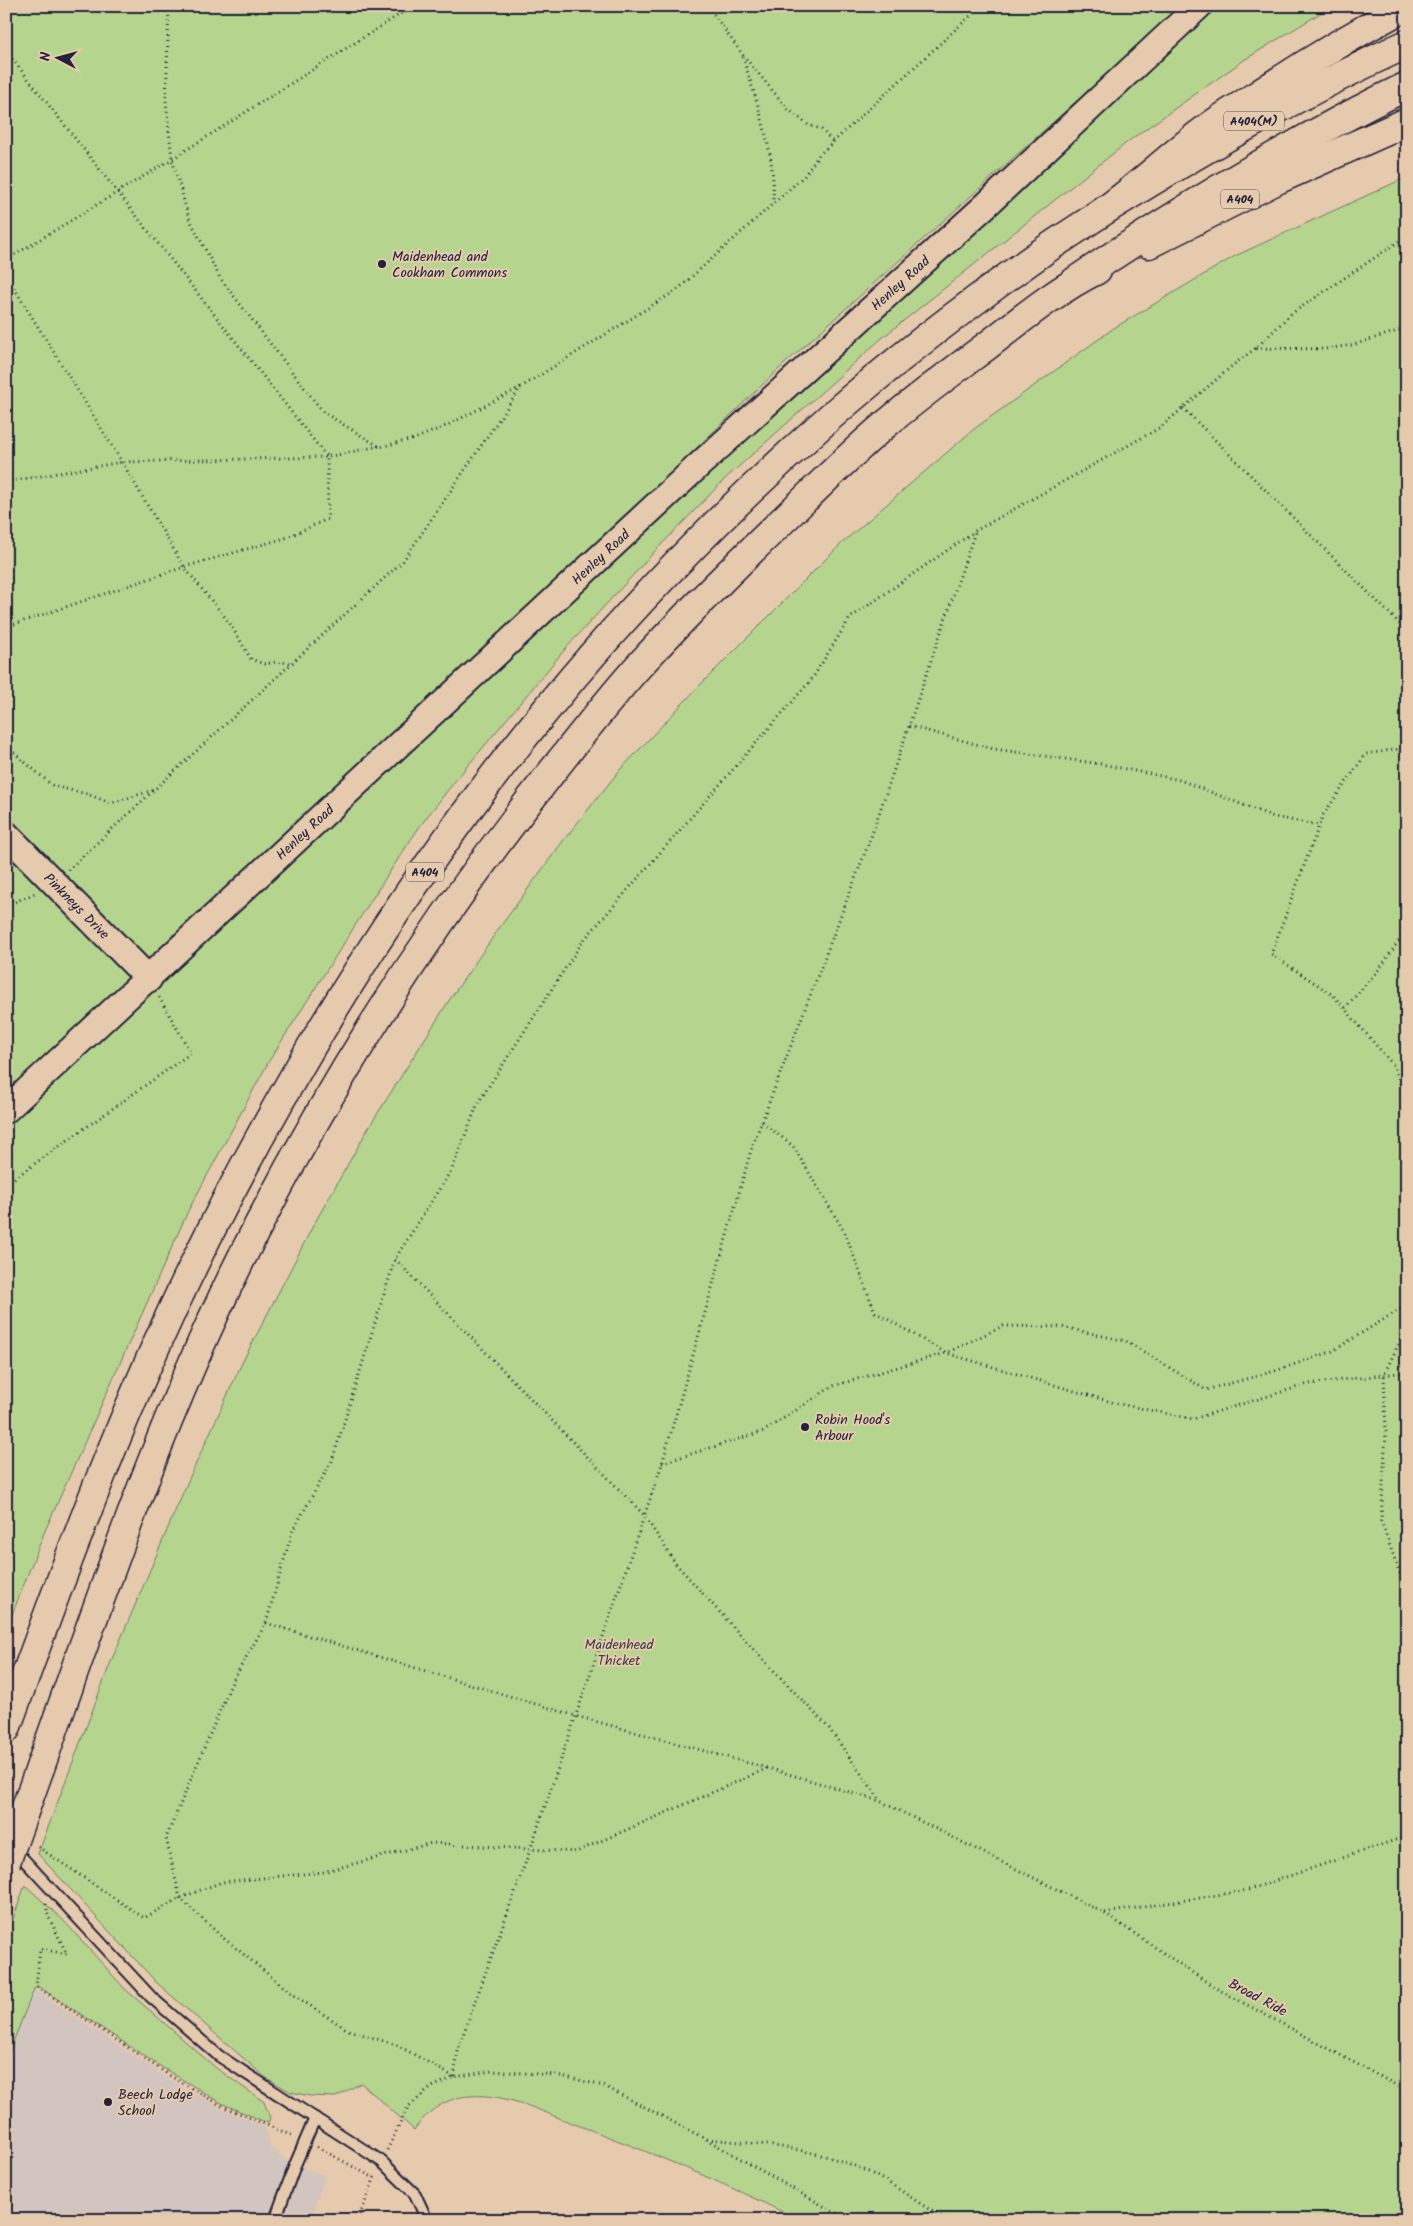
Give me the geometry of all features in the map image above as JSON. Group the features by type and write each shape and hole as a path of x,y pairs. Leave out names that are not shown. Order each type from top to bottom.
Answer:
{"highway":[{"name":"A404","path":"6,1729 52,1602 124,1418 209,1232 303,1061 398,910 450,836 549,706 631,614 742,499 832,416 934,332 1041,253 1107,209 1204,130 1333,46 1407,6"},
{"name":"A404(M)","path":"1107,209 1230,134 1310,91 1407,44"},
{"name":"A404(M)","path":"1075,281 1178,212 1240,175 1303,139 1407,86"},
{"name":"A404","path":"6,1862 118,1550 151,1464 228,1289 284,1177 371,1026 421,950 503,834 584,730 633,672 691,610 749,552 892,419 1075,281 1278,179 1407,122"}],"street":[{"name":"Henley Road","path":"6,1110 669,493 984,206 1199,6"},
{"name":"Pinkneys Drive","path":"6,834 148,979"}],"lane":[{"path":"6,1841 151,1997 219,2056 381,2161 416,2194 427,2220"},
{"path":"275,2220 315,2118"}],"path":[{"path":"169,6 166,101 172,159 189,218 220,278 322,412 380,447 413,439 448,425 521,387 677,290 804,176 819,155 981,6"},
{"path":"6,260 172,159 412,6"},
{"path":"708,6 742,54 788,109 808,125 821,130 833,142"},
{"path":"6,51 327,457 328,519 285,538 184,567 6,627"},
{"path":"742,54 763,126 774,178 774,202"},
{"path":"454,2077 397,2045 348,2030 295,1996 221,1936 180,1898 166,1838 233,1680 266,1623 292,1532 332,1461 394,1259 452,1169 478,1103 583,940 812,679 850,618 975,532 1161,428 1256,348 1290,314 1407,236"},
{"path":"6,275 122,462 184,567 228,622 251,659 264,664 276,662 290,663"},
{"path":"1256,348 1325,349 1353,345 1407,328"},
{"path":"6,906 55,884 78,859 403,561 521,387"},
{"path":"1183,408 1407,631"},
{"path":"6,482 122,462 327,457 413,439"},
{"path":"454,2077 459,2046 530,1850 662,1464 752,1147 871,837 975,532"},
{"path":"909,726 994,749 1101,764 1180,780 1274,817 1319,825"},
{"path":"6,746 53,786 87,794 111,803 154,790"},
{"path":"1407,748 1366,754 1323,815 1271,954 1333,995 1345,1008 1394,1066 1407,1102"},
{"path":"1345,1008 1381,967 1407,929"},
{"path":"6,1184 191,1053 148,979"},
{"path":"762,1122 793,1146 844,1233 875,1312 946,1353 1115,1403 1193,1419 1308,1384 1407,1372"},
{"path":"394,1259 644,1515 676,1564 754,1650 828,1727 880,1801"},
{"path":"662,1464 764,1431 833,1386 946,1353 1003,1326 1062,1327 1126,1340 1206,1390 1275,1371 1331,1352 1407,1305"},
{"path":"1407,1326 1384,1374 1386,1432 1381,1521 1407,1593"},
{"name":"Broad Ride","path":"266,1623 576,1716 768,1768 880,1801 1104,1913 1214,1987 1407,2091"},
{"path":"374,2178 305,2141 222,2106 169,2076 36,1986 40,1949 67,1954 48,1916 40,1877 38,1847 144,1918 180,1898 222,1882 324,1872 432,1843 576,1852 768,1768"},
{"path":"1104,1913 1248,1890 1407,1836"},
{"path":"358,2220 381,2161 408,2107 432,2087 454,2077 492,2072 557,2075 604,2086 704,2138 848,2220"},
{"path":"704,2138 771,2145 830,2158 879,2178 948,2220"}],"shaded area":[{"name":"Beech Lodge School","path":"34,1989 170,2080 222,2109 263,2126 268,2135 270,2147 284,2159 295,2165 325,2175 311,2220 6,2220 6,2060"}],"green space":[{"path":"6,6 1182,6 781,367 503,633 6,1093"},
{"path":"1215,6 1332,6 1244,60 1130,140 882,338 726,478 657,549 566,648 420,826 269,1061 188,1211 44,1533 6,1630 6,1126"},
{"name":"Maidenhead Thicket","path":"1407,177 1407,2220 799,2220 743,2193 659,2157 510,2100 483,2096 453,2099 431,2112 414,2130 361,2083 336,2097 310,2096 291,2092 265,2077 157,1983 38,1854 110,1664 188,1481 242,1363 314,1224 369,1127 450,999 500,927 563,841 619,771 701,684 842,543 974,429 1114,328 1235,256"},
{"path":"25,1885 63,1920 125,1989 216,2068 264,2102 270,2118 268,2123 223,2104 155,2063 39,1987 34,1989 6,2060 6,1939"}],"place":[{"name":"Maidenhead and Cookham Commons","path":"382,264"},
{"name":"Robin Hood's Arbour","path":"805,1427"},
{"name":"Beech Lodge School","path":"108,2102"}]}
